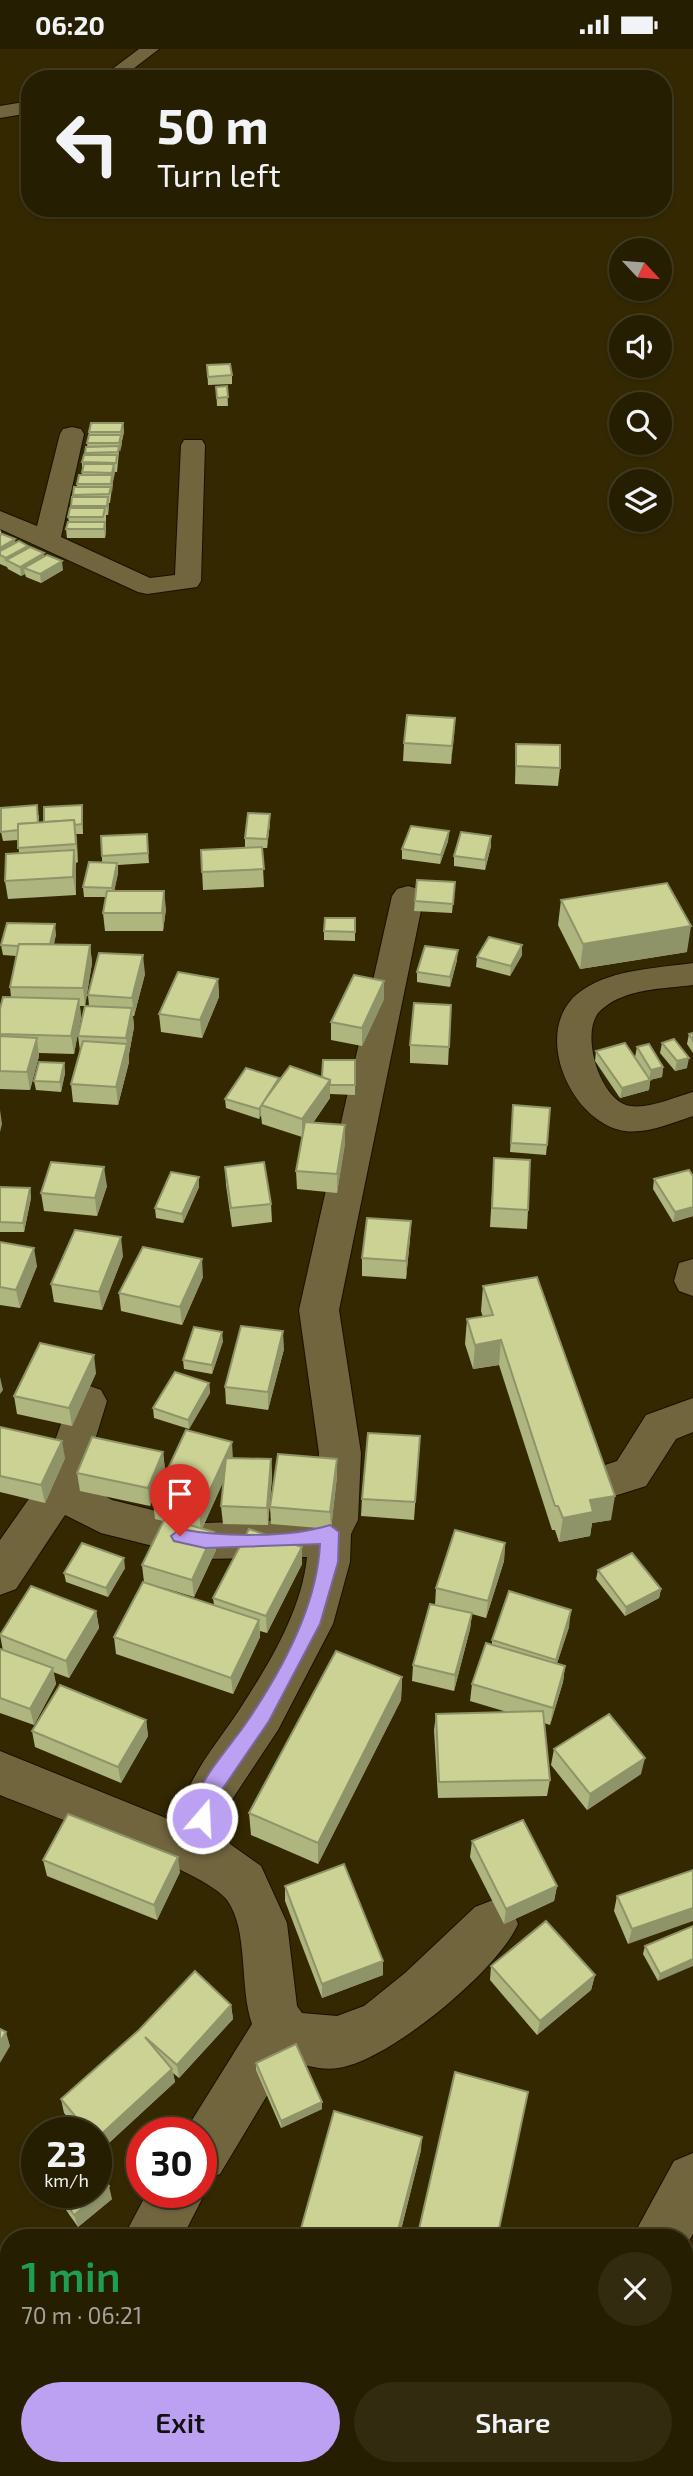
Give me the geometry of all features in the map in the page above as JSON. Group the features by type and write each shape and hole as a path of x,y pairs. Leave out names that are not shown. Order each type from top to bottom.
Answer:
{"street":[{"path":"120,70 149,49"},
{"path":"0,112 21,108"},
{"path":"47,540 72,434"},
{"path":"0,519 147,586 188,581 193,445"},
{"path":"213,1860 199,1838 206,1797 262,1715 311,1624 328,1562 330,1532 337,1520 340,1453 319,1310 408,895"},
{"path":"693,974 611,989 587,1003 575,1019 574,1044 582,1077 599,1101 615,1115 633,1118 693,1104"},
{"path":"693,1273 693,1280"},
{"path":"0,1576 59,1489 87,1401"},
{"path":"608,1481 631,1474 661,1427 693,1414"},
{"path":"59,1489 101,1515 156,1531 205,1541 313,1539 330,1532"},
{"path":"0,1773 213,1860 244,1882 262,1923 271,2005 279,2028 298,2040 347,2041 397,2016 493,1924"},
{"path":"217,2129 279,2028"},
{"path":"665,2229 693,2180"},
{"path":"156,2229 169,2208"}],"building":[{"path":"230,364 232,375 208,377 207,365"},
{"path":"227,386 228,397 217,398 216,387"},
{"path":"91,423 123,423 121,432 89,432"},
{"path":"89,435 121,435 119,443 87,443"},
{"path":"119,446 118,452 85,453 86,447"},
{"path":"84,455 117,455 116,463 82,462"},
{"path":"84,464 114,464 112,473 82,472"},
{"path":"79,475 112,475 111,484 77,484"},
{"path":"74,487 111,487 109,494 73,495"},
{"path":"72,497 108,497 107,506 71,506"},
{"path":"70,508 105,508 103,517 68,517"},
{"path":"68,522 105,522 104,529 66,529"},
{"path":"0,535 15,539 0,548"},
{"path":"19,541 28,546 6,558 0,555 0,551"},
{"path":"30,547 44,553 20,567 6,560"},
{"path":"47,555 62,561 40,574 24,568"},
{"path":"407,715 455,718 452,746 404,743"},
{"path":"516,744 560,745 560,768 516,766"},
{"path":"37,805 38,823 18,824 18,830 1,832 1,808"},
{"path":"82,805 82,824 75,825 74,820 44,822 44,807"},
{"path":"248,813 270,814 267,839 245,838"},
{"path":"74,820 76,844 18,848 18,824"},
{"path":"411,826 449,831 441,855 402,849"},
{"path":"461,832 491,836 485,860 454,856"},
{"path":"147,834 148,853 102,856 101,836"},
{"path":"262,847 264,869 202,872 201,850"},
{"path":"74,850 73,877 5,881 6,854"},
{"path":"89,862 117,863 112,888 83,887"},
{"path":"417,880 455,882 453,904 415,901"},
{"path":"667,883 691,926 583,944 561,900"},
{"path":"107,891 164,891 162,913 103,913"},
{"path":"325,918 355,918 355,932 324,931"},
{"path":"7,923 55,924 50,944 1,945"},
{"path":"489,937 522,945 511,966 477,957"},
{"path":"19,944 90,945 83,988 10,987"},
{"path":"425,946 458,950 450,977 417,972"},
{"path":"99,953 143,955 132,998 88,995"},
{"path":"178,972 218,979 200,1020 159,1014"},
{"path":"354,975 384,981 362,1028 331,1022"},
{"path":"3,997 79,999 71,1036 0,1034"},
{"path":"414,1003 451,1005 449,1047 410,1045"},
{"path":"85,1006 132,1008 126,1038 78,1036"},
{"path":"0,1036 37,1038 27,1072 0,1071"},
{"path":"674,1039 689,1058 677,1061 662,1043"},
{"path":"83,1041 127,1044 116,1087 71,1084"},
{"path":"625,1043 650,1080 622,1088 596,1051"},
{"path":"649,1044 663,1067 651,1070 637,1047"},
{"path":"323,1060 355,1060 355,1085 330,1085 330,1080 322,1077"},
{"path":"39,1062 64,1063 60,1082 34,1081"},
{"path":"290,1066 330,1080 302,1119 261,1105"},
{"path":"246,1068 279,1078 259,1109 225,1099"},
{"path":"513,1105 550,1108 547,1145 511,1143"},
{"path":"305,1122 345,1125 337,1174 296,1171"},
{"path":"494,1158 530,1160 528,1210 492,1208"},
{"path":"51,1162 104,1167 95,1198 41,1193"},
{"path":"264,1162 271,1204 231,1208 225,1167"},
{"path":"689,1170 693,1176 693,1207 675,1212 654,1179"},
{"path":"171,1172 199,1177 182,1214 155,1208"},
{"path":"0,1187 30,1188 23,1223 0,1222"},
{"path":"367,1218 411,1221 406,1261 362,1258"},
{"path":"75,1230 121,1237 99,1292 51,1284"},
{"path":"0,1242 34,1248 16,1290 0,1287"},
{"path":"143,1247 202,1259 180,1307 119,1293"},
{"path":"537,1277 615,1496 590,1500 593,1512 563,1518 558,1506 555,1506 501,1340 475,1345 467,1319 493,1315 483,1286"},
{"path":"241,1326 283,1331 268,1392 225,1387"},
{"path":"194,1327 222,1332 212,1365 183,1360"},
{"path":"40,1343 94,1355 69,1408 14,1396"},
{"path":"175,1372 209,1383 188,1420 153,1408"},
{"path":"0,1427 62,1441 41,1485 0,1476"},
{"path":"186,1430 232,1442 199,1514 153,1501"},
{"path":"368,1433 420,1436 415,1502 362,1499"},
{"path":"92,1437 163,1452 148,1488 77,1473"},
{"path":"278,1454 337,1459 330,1512 270,1507"},
{"path":"226,1458 271,1459 267,1508 221,1506"},
{"path":"165,1518 214,1532 192,1580 142,1565"},
{"path":"249,1529 302,1547 266,1616 213,1598"},
{"path":"455,1530 505,1543 488,1601 436,1588"},
{"path":"82,1543 124,1558 106,1588 64,1573"},
{"path":"632,1553 661,1589 626,1607 598,1570"},
{"path":"143,1582 259,1620 231,1678 114,1637"},
{"path":"31,1586 96,1611 66,1661 0,1635"},
{"path":"509,1591 571,1610 556,1660 492,1640"},
{"path":"430,1604 472,1613 455,1675 413,1665"},
{"path":"486,1643 565,1666 553,1708 472,1684"},
{"path":"0,1649 53,1668 30,1709 0,1698"},
{"path":"336,1651 402,1677 318,1843 249,1813"},
{"path":"60,1685 146,1720 118,1767 32,1731"},
{"path":"543,1711 550,1780 439,1782 436,1714"},
{"path":"609,1714 645,1758 590,1794 554,1749"},
{"path":"68,1814 178,1857 154,1905 43,1860"},
{"path":"523,1820 557,1886 506,1909 472,1841"},
{"path":"344,1864 383,1961 322,1984 285,1886"},
{"path":"693,1870 693,1908 632,1929 617,1896"},
{"path":"546,1921 595,1975 540,2021 491,1966"},
{"path":"693,1926 693,1959 660,1974 645,1946"},
{"path":"195,1971 231,2005 177,2065 145,2037 172,2069 112,2124 112,2117 76,2117 61,2099 139,2030"},
{"path":"0,2029 6,2032 0,2042"},
{"path":"296,2044 322,2102 281,2121 256,2063"},
{"path":"455,2072 528,2092 499,2229 419,2229"},
{"path":"334,2111 422,2137 398,2229 301,2229"},
{"path":"69,2208 82,2208 74,2215"}],"route":[{"path":"180,1536 205,1541 313,1539 330,1532 328,1562 311,1624 262,1715 206,1797 202,1818"}]}
